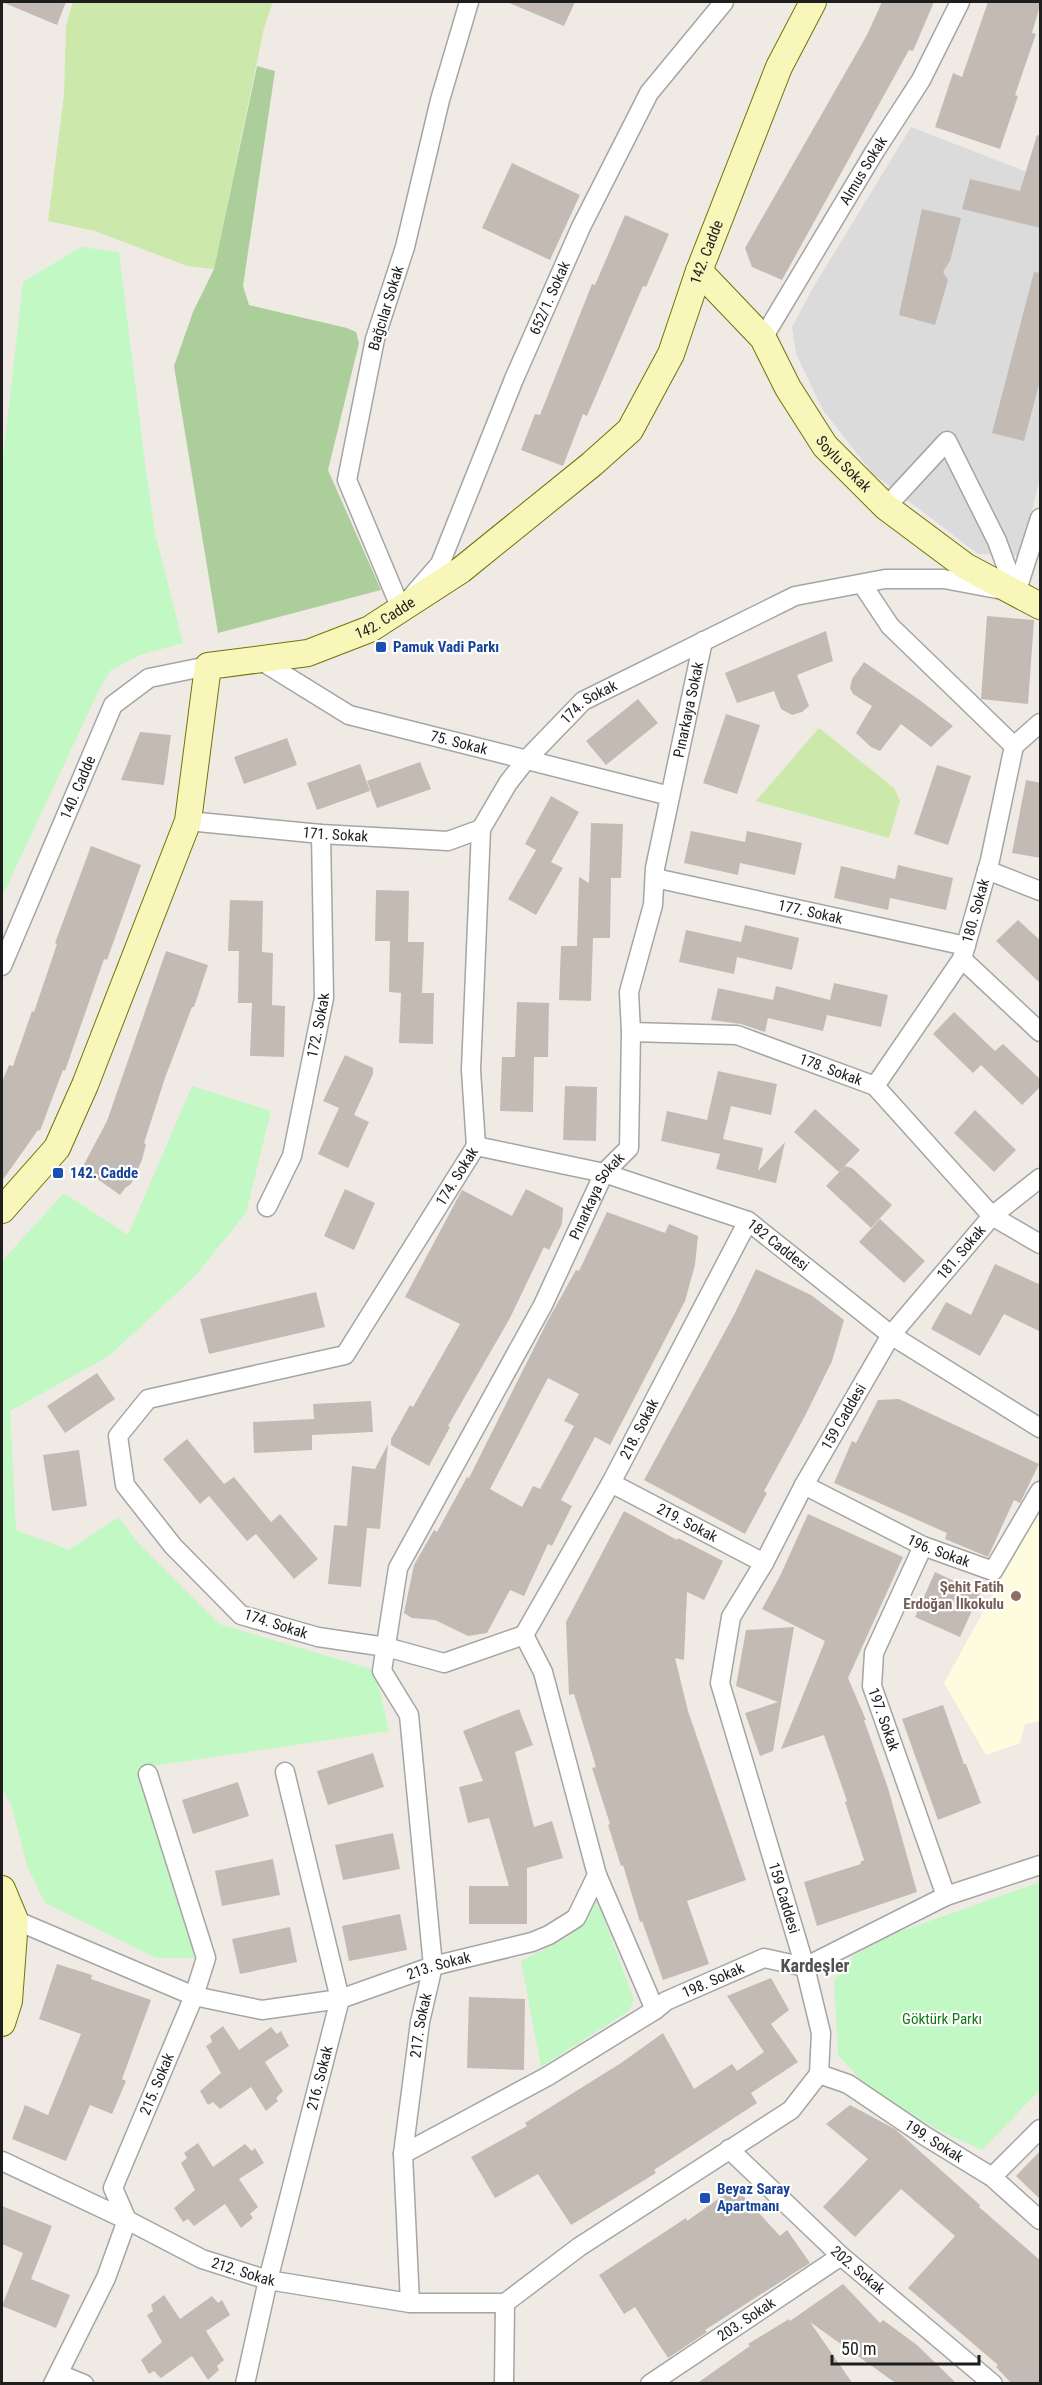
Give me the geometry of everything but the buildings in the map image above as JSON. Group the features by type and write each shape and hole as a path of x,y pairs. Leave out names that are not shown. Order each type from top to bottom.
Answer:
{"street":[{"name":"Bağcılar Sokak","path":"401,609 347,480 375,339 405,247 440,100 469,2"},
{"name":"652/1. Sokak","path":"401,609 440,564 514,379 581,227 649,93 724,2"},
{"name":"142. Cadde","path":"208,666 308,653 370,629 461,570 592,464 630,430 671,354 699,271 779,67 813,2"},
{"name":"Almus Sokak","path":"763,338 869,160 921,81 960,2"},
{"name":"Soylu Sokak","path":"699,271 763,338 788,388 825,446 886,507 965,566 1041,606"},
{"path":"886,507 947,441 997,541 1016,593"},
{"path":"1016,593 1041,518"},
{"name":"174. Sokak","path":"524,1635 444,1664 386,1647 318,1637 241,1615 172,1546 125,1485 118,1436 148,1399 345,1355 476,1146 471,1070 481,829 508,783 526,760 583,701 795,596 885,579 944,579 1016,593"},
{"path":"862,584 890,626 1014,746 1041,723"},
{"name":"Pınarkaya Sokak","path":"386,1647 398,1568 543,1305 604,1173 628,1148 631,1032 629,992 653,905 655,878 670,796 703,641"},
{"name":"75. Sokak","path":"260,660 349,715 670,796"},
{"path":"2,1210 57,1148 85,1085 188,821 208,666"},
{"name":"140. Cadde","path":"2,966 113,705 149,678 208,666"},
{"name":"180. Sokak","path":"875,1086 964,952 987,870 1014,746"},
{"name":"171. Sokak","path":"188,821 321,834 448,842 481,829"},
{"name":"172. Sokak","path":"267,1207 292,1156 324,998 321,834"},
{"path":"987,870 1041,891"},
{"name":"177. Sokak","path":"655,878 964,952"},
{"path":"964,952 1041,1032"},
{"name":"178. Sokak","path":"631,1032 737,1035 875,1086 993,1216 1041,1244"},
{"name":"182 Caddesi","path":"476,1146 604,1173 748,1221 891,1335 1041,1428"},
{"name":"181. Sokak","path":"891,1335 993,1216 1041,1178"},
{"name":"218. Sokak","path":"524,1635 611,1482 748,1221"},
{"name":"159 Caddesi","path":"819,2074 821,2033 805,1967 720,1683 731,1617 764,1563 804,1485 891,1335"},
{"name":"219. Sokak","path":"611,1482 764,1563"},
{"name":"196. Sokak","path":"804,1485 923,1546 993,1571 1041,1491"},
{"name":"197. Sokak","path":"923,1546 874,1653 872,1686 946,1896"},
{"path":"524,1635 543,1672 597,1875 655,2010"},
{"name":"217. Sokak","path":"386,1647 382,1671 409,1715 434,1966 420,2022 403,2154 410,2303"},
{"name":"216. Sokak","path":"245,2384 268,2280 340,1999 285,1772"},
{"name":"215. Sokak","path":"127,2220 113,2188 194,1996 206,1958 148,1774"},
{"path":"805,1967 946,1896 1041,1865"},
{"name":"213. Sokak","path":"15,1920 194,1996 262,2010 340,1999 434,1966 532,1942 549,1935 576,1918 597,1875"},
{"path":"2,1889 15,1920 9,2001 2,2023"},
{"name":"198. Sokak","path":"403,2154 548,2076 666,2001 764,1958 805,1967"},
{"path":"504,2384 505,2303 579,2247 792,2110 819,2074"},
{"name":"199. Sokak","path":"819,2074 848,2084 925,2136 992,2177 1041,2220"},
{"path":"992,2177 1041,2129"},
{"name":"202. Sokak","path":"729,2149 841,2256 993,2384"},
{"name":"212. Sokak","path":"2,2162 127,2220 202,2259 268,2280 410,2303 505,2303"},
{"path":"84,2384 56,2379 106,2278 127,2220"},
{"name":"203. Sokak","path":"650,2384 841,2256"}],"shaded area":[{"path":"911,127 1040,177 1040,476 1022,556 978,554 872,473 823,410 796,354 792,327 814,286"},
{"name":"Şehit Fatih Erdoğan İlkokulu","path":"1040,1509 1040,1721 1025,1724 1020,1743 986,1755 944,1683"}],"green space":[{"path":"73,2 273,2 264,28 214,269 187,266 95,231 48,221 64,95 66,25"},
{"path":"257,66 275,71 243,286 249,305 356,332 359,343 328,470 381,590 218,633 174,366 193,312 214,269"},
{"path":"81,247 119,252 155,533 183,643 140,655 111,670 100,688 2,897 2,467 23,282"},
{"path":"819,728 894,788 900,801 889,838 756,801"},
{"path":"192,1086 271,1111 246,1213 195,1276 109,1356 10,1411 16,1530 69,1550 118,1517 139,1544 219,1624 375,1670 389,1731 139,1768 195,1958 156,1958 45,1903 27,1866 11,1804 2,1789 2,1261 64,1193 128,1235"},
{"name":"Göktürk Parkı","path":"1040,1882 1040,2090 982,2150 940,2131 869,2089 838,2055 834,1980 854,1955 896,1933"},
{"path":"597,1899 634,2000 629,2011 541,2067 521,1961 568,1937 586,1920"}],"place":[{"name":"Pamuk Vadi Parkı","path":"381,647"},
{"name":"142. Cadde","path":"58,1173"},
{"name":"Şehit Fatih Erdoğan İlkokulu","path":"1016,1596"},
{"name":"Beyaz Saray Apartmanı","path":"705,2198"}],"district":[{"name":"Kardeşler","path":"815,1965"}]}
